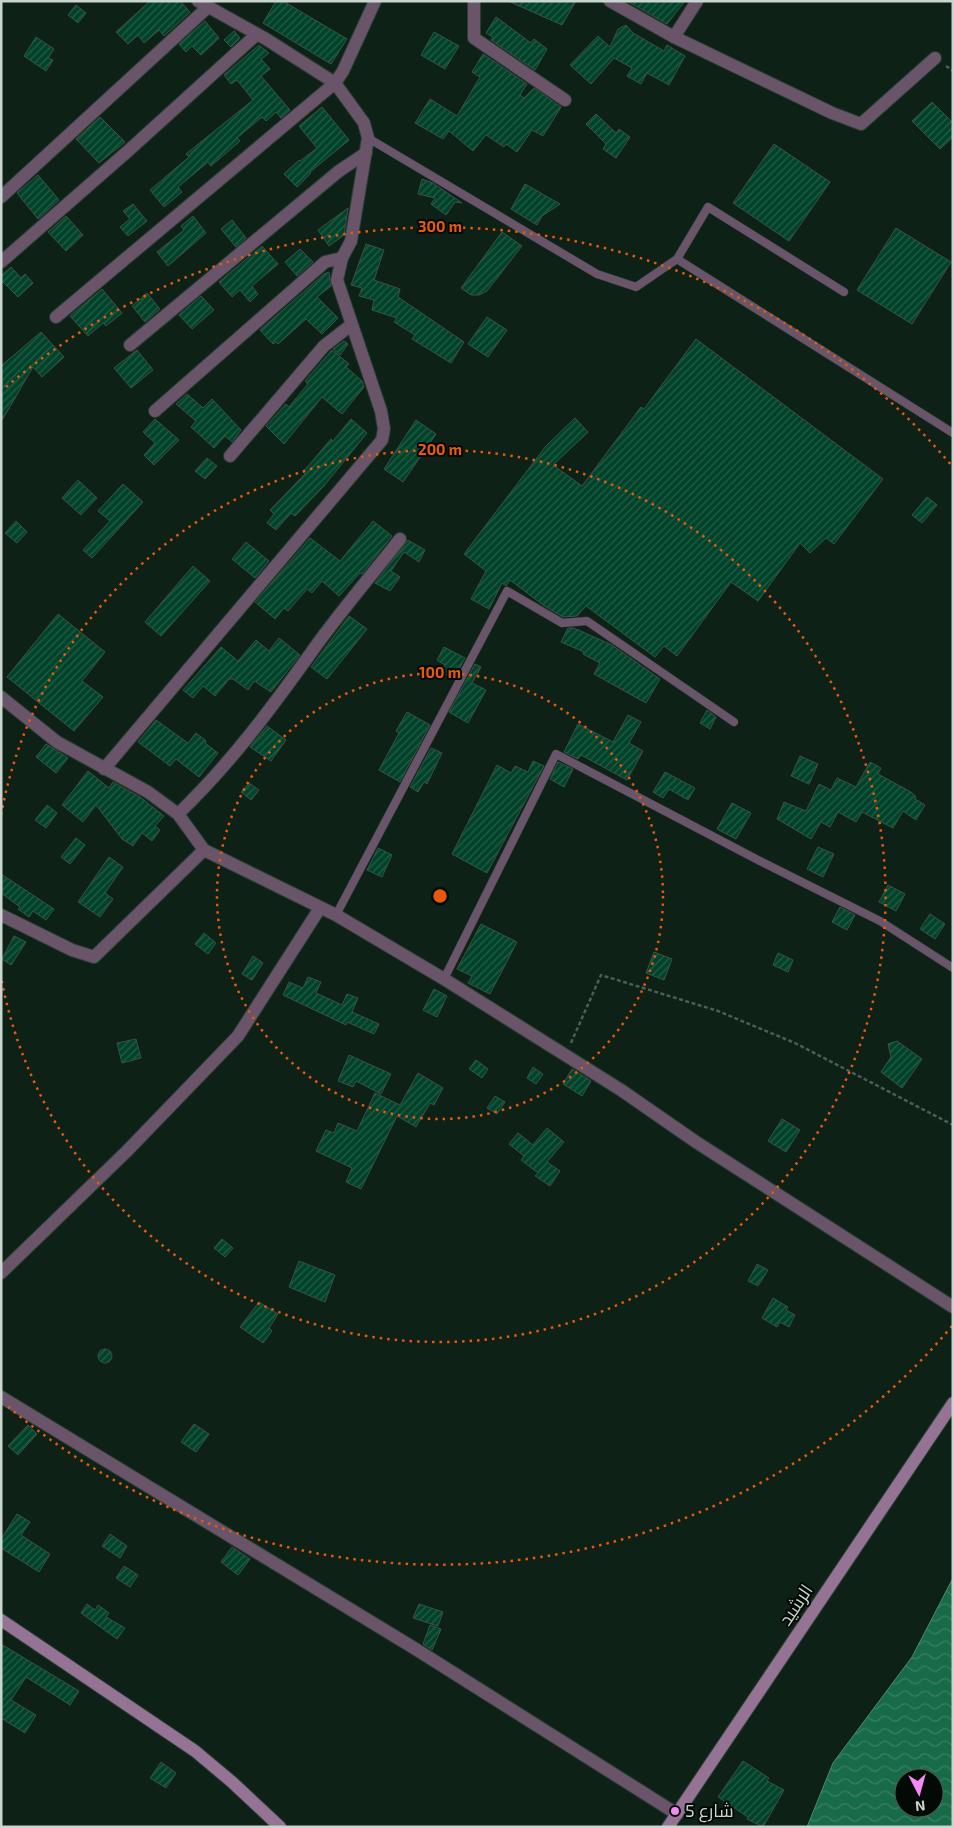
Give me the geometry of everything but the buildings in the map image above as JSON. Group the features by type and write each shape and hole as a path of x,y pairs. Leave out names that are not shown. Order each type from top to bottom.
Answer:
{"main road":[{"name":"الرشيد","path":"668,1827 953,1403"},
{"path":"1,1620 195,1751 232,1782 280,1827"}],"street":[{"path":"56,317 335,83 343,71 375,1"},
{"path":"474,1 474,38 565,100"},
{"path":"610,1 674,37 832,113 861,124 935,58"},
{"path":"674,37 697,1"},
{"path":"1,197 203,4 266,39 335,83 364,123 368,138 351,241 342,258 337,280 381,411 384,429 382,440 104,769"},
{"path":"1,262 128,151 256,34"},
{"path":"130,345 339,171 366,153"},
{"path":"155,411 325,262 342,258"},
{"path":"230,456 324,346 351,325"},
{"path":"178,814 215,778 240,749 313,649 400,539"},
{"path":"1,697 58,742 148,792 178,814 204,850 336,915 444,979 562,1052 953,1307"},
{"path":"1,915 72,950 94,957 204,850"},
{"path":"1,1273 127,1151 238,1036 320,908"},
{"path":"1,1397 414,1648 677,1814"}],"lane":[{"path":"368,138 597,274 636,287 677,259 708,207 844,292"},
{"path":"677,259 953,432"},
{"path":"336,915 507,591 562,623 587,621 734,722"},
{"path":"444,979 556,754 880,921 953,968"}],"path":[{"path":"562,1052 571,1042 601,975 718,1010 795,1043 953,1125"}],"water":[{"path":"953,1578 953,1827 807,1827 833,1763 912,1657"}],"place":[{"name":"شارع 5","path":"675,1811"}]}
